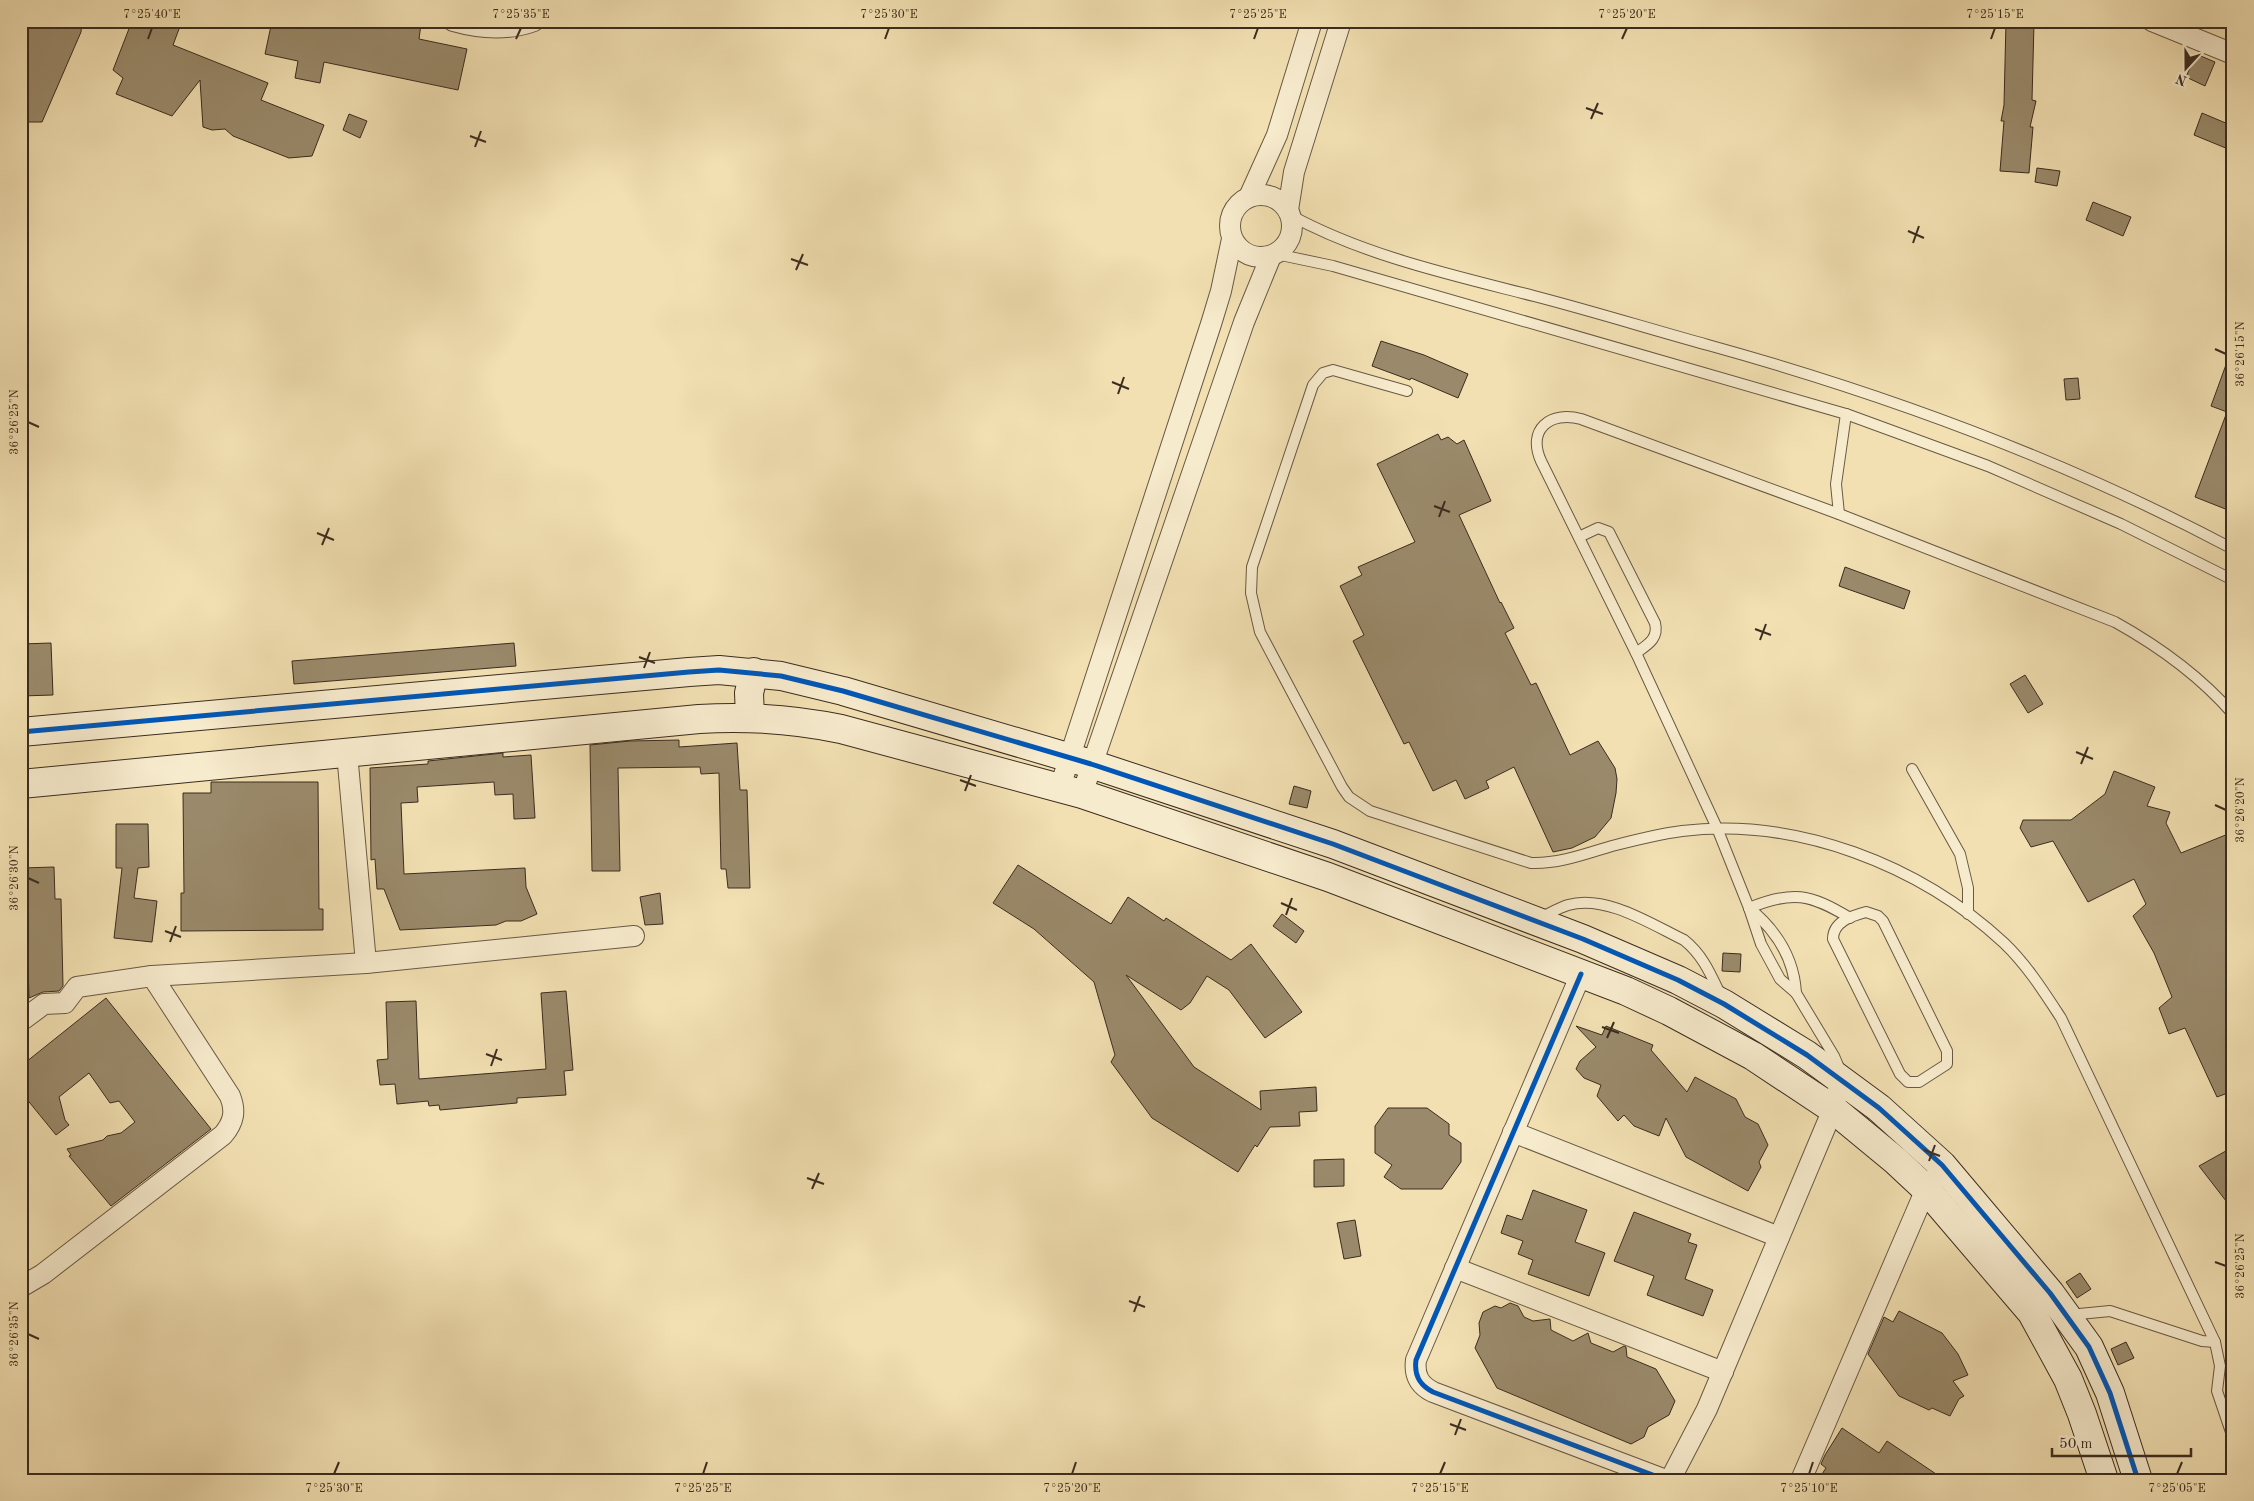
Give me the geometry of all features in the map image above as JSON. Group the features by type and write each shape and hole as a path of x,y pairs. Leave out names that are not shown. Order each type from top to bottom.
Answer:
{"street":[{"path":"453,21 474,27 498,29 522,26 534,21"},
{"path":"1250,196 1277,135 1312,21"},
{"path":"1289,212 1281,202 1271,196 1260,194 1250,196 1234,209 1229,229 1232,239 1244,253 1262,258 1273,255 1284,247 1291,237 1292,226 1289,212 1296,165 1341,21"},
{"path":"2152,21 2233,54"},
{"path":"1071,791 1221,291 1232,239"},
{"path":"1080,761 1246,315 1273,255"},
{"path":"21,732 689,672 754,672 827,687 1080,761 1333,844 1631,958 1724,1004 1782,1039 1879,1108 1942,1165 2050,1293 2089,1347 2110,1393 2138,1480"},
{"path":"750,717 749,693 754,672"},
{"path":"21,784 699,719 750,717 810,722 841,729 1071,791 1328,877 1581,974 1669,1011 1712,1032 1753,1056 1833,1110 1865,1135 1926,1189 2032,1313 2068,1379 2104,1480"},
{"path":"347,753 366,963"},
{"path":"21,1021 44,1004 65,1003 77,987 152,976 366,963 634,936"},
{"path":"1581,974 1416,1360 1415,1368 1420,1383 1433,1392 1666,1480"},
{"path":"21,1286 43,1274 223,1135 232,1121 234,1112 230,1096 152,976"},
{"path":"1670,1480 1689,1447 1723,1372 1833,1110 1842,1080"},
{"path":"1514,1132 1779,1237"},
{"path":"1801,1480 1926,1189 1942,1165"},
{"path":"1455,1268 1723,1372"}],"lane":[{"path":"1289,212 1358,245 1423,267 1553,301 1794,369 1880,397 1968,429 2094,482 2233,549"},
{"path":"1273,255 1333,266 1846,414 1988,466 2121,524 2233,580"},
{"path":"1407,392 1333,370 1319,376 1313,385 1252,567 1250,593 1260,632 1342,787 1350,797 1370,811 1531,863 1558,862 1650,836 1717,828 1779,834 1846,850 1910,877 1968,914 2004,944 2036,979 2061,1018 2215,1342 2220,1366 2217,1391 2233,1438"},
{"path":"1839,514 1836,484 1846,414"},
{"path":"1842,1080 1834,1056 1796,993 1780,979 1756,935 1749,908 1717,828 1636,653 1541,461 1536,445 1537,436 1547,422 1564,416 1581,419 1839,514 2115,622 2154,644 2187,669 2219,698 2233,714"},
{"path":"1579,537 1598,528 1606,529 1609,532 1655,623 1656,633 1654,639 1636,653"},
{"path":"1912,769 1960,854 1968,888 1968,914"},
{"path":"1749,908 1784,897 1799,897 1814,899 1850,918"},
{"path":"1535,921 1567,906 1581,903 1595,903 1621,911 1684,940 1692,947 1705,962 1724,1004"},
{"path":"1749,908 1764,920 1776,935 1793,972 1796,993"},
{"path":"1866,912 1878,916 1883,921 1947,1051 1946,1064 1919,1082 1908,1082 1900,1074 1834,939 1836,927 1850,918 1866,912"},
{"path":"2066,1315 2110,1311 2202,1341 2215,1342"}],"building":[{"path":"21,21 82,21 81,32 42,122 21,122"},
{"path":"132,21 182,21 173,45 268,83 261,100 324,125 312,156 289,158 233,136 225,129 212,130 203,127 200,80 172,116 116,94 123,78 113,70"},
{"path":"272,21 406,21 421,24 419,39 467,49 458,90 324,62 320,83 295,78 298,61 265,54"},
{"path":"2006,21 2034,23 2032,100 2036,101 2030,127 2033,127 2029,173 2000,171 2004,121 2001,121 2004,105"},
{"path":"2196,54 2215,62 2205,86 2186,77"},
{"path":"2202,113 2228,124 2227,127 2233,129 2233,151 2194,135"},
{"path":"349,114 367,121 360,138 343,130"},
{"path":"2037,168 2060,171 2057,186 2035,182"},
{"path":"2093,202 2131,217 2123,236 2086,220"},
{"path":"1381,341 1424,355 1468,374 1458,398 1411,378 1410,380 1372,366"},
{"path":"2231,351 2233,351 2233,512 2195,497 2227,412 2211,406"},
{"path":"2078,378 2080,399 2066,400 2064,379"},
{"path":"1438,434 1441,440 1448,437 1457,444 1464,440 1491,501 1459,515 1500,603 1514,628 1505,633 1531,685 1536,683 1570,755 1598,741 1615,768 1617,779 1616,793 1611,818 1595,837 1572,848 1553,852 1514,767 1486,781 1489,788 1465,799 1456,780 1433,791 1409,742 1404,744 1353,641 1364,635 1340,586 1362,575 1358,567 1415,542 1377,464"},
{"path":"1845,567 1910,591 1904,609 1839,586"},
{"path":"51,643 53,695 21,696 21,644"},
{"path":"514,643 516,666 294,684 292,661"},
{"path":"2025,675 2043,704 2028,713 2010,684"},
{"path":"679,740 679,747 737,743 740,790 747,790 750,888 728,888 726,869 721,869 719,773 701,774 700,767 618,768 620,871 592,871 590,745 630,741"},
{"path":"503,753 503,757 531,755 535,818 514,819 513,794 495,795 494,782 417,787 418,802 401,803 404,874 525,868 526,887 537,914 521,921 506,921 496,925 400,930 384,889 377,889 375,859 371,860 370,768 428,764 428,761"},
{"path":"2114,771 2155,787 2147,806 2170,812 2166,823 2181,853 2233,832 2233,1091 2217,1097 2185,1028 2169,1034 2159,1008 2172,997 2154,953 2133,916 2146,904 2134,879 2088,902 2053,841 2031,847 2020,828 2023,820 2071,820 2105,794"},
{"path":"211,782 318,782 319,909 323,909 323,930 181,931 181,893 184,893 183,793 211,793"},
{"path":"1294,786 1311,791 1307,808 1289,804"},
{"path":"116,824 148,824 149,867 138,868 134,898 157,901 152,942 114,938 122,868 116,868"},
{"path":"1018,865 1111,924 1128,897 1164,921 1166,918 1231,960 1251,944 1302,1012 1265,1038 1229,990 1207,976 1190,1003 1181,1010 1126,975 1194,1067 1261,1110 1260,1091 1316,1087 1317,1111 1299,1112 1300,1126 1270,1127 1257,1147 1255,1145 1238,1172 1152,1118 1111,1062 1115,1055 1094,982 1034,929 993,903"},
{"path":"54,867 55,899 61,899 63,986 59,991 43,992 29,998 26,896 21,896 21,868"},
{"path":"660,893 663,924 645,925 640,897"},
{"path":"1282,914 1304,931 1296,943 1273,926"},
{"path":"1723,953 1741,954 1740,972 1722,971"},
{"path":"566,991 573,1070 564,1071 566,1095 517,1098 517,1103 440,1110 439,1105 429,1106 428,1101 397,1104 395,1084 380,1085 377,1060 388,1059 386,1002 416,1001 419,1079 546,1069 541,993"},
{"path":"106,998 211,1129 111,1206 69,1156 71,1155 67,1149 103,1140 107,1136 121,1133 135,1122 119,1101 110,1103 89,1073 59,1097 65,1120 69,1125 56,1135 21,1092 21,1066"},
{"path":"1576,1026 1602,1035 1606,1026 1653,1045 1651,1050 1687,1092 1695,1077 1736,1099 1745,1117 1758,1124 1768,1145 1759,1162 1761,1167 1748,1191 1686,1157 1666,1118 1659,1136 1634,1126 1624,1115 1618,1121 1597,1096 1601,1085 1584,1078 1576,1069 1580,1061 1596,1047"},
{"path":"1388,1108 1427,1108 1449,1124 1449,1135 1461,1143 1461,1162 1442,1189 1401,1189 1384,1177 1392,1165 1375,1153 1375,1126"},
{"path":"2233,1147 2233,1210 2199,1166"},
{"path":"1344,1159 1344,1186 1314,1187 1314,1160"},
{"path":"1533,1190 1587,1210 1575,1242 1605,1253 1589,1296 1528,1274 1533,1260 1518,1254 1523,1241 1501,1233 1507,1215 1522,1220"},
{"path":"1634,1212 1691,1234 1688,1242 1697,1245 1685,1279 1713,1290 1703,1316 1647,1295 1654,1276 1614,1261"},
{"path":"1355,1220 1361,1256 1344,1259 1337,1223"},
{"path":"2080,1273 2091,1289 2077,1298 2066,1282"},
{"path":"1510,1303 1518,1306 1524,1317 1533,1321 1550,1319 1551,1330 1573,1341 1588,1333 1591,1343 1613,1352 1624,1346 1626,1347 1627,1357 1656,1369 1675,1401 1669,1415 1648,1427 1644,1437 1631,1444 1497,1388 1475,1348 1480,1335 1479,1323 1483,1312 1495,1306 1501,1308"},
{"path":"1899,1311 1942,1333 1958,1354 1968,1375 1953,1381 1964,1396 1959,1399 1950,1416 1932,1408 1929,1410 1899,1396 1868,1354 1884,1317 1893,1322"},
{"path":"2126,1342 2134,1358 2118,1365 2111,1349"},
{"path":"1842,1428 1879,1453 1887,1441 1945,1480 1818,1480 1826,1468 1821,1464 1825,1455"}],"cycle path":[{"path":"21,732 719,670 781,676 843,691 1091,764 1333,844 1583,939 1678,980 1724,1004 1807,1055 1879,1108 1942,1165 2050,1293 2089,1347 2110,1393 2138,1480"},
{"path":"1581,974 1416,1360 1416,1370 1421,1383 1433,1392 1666,1480"}]}
